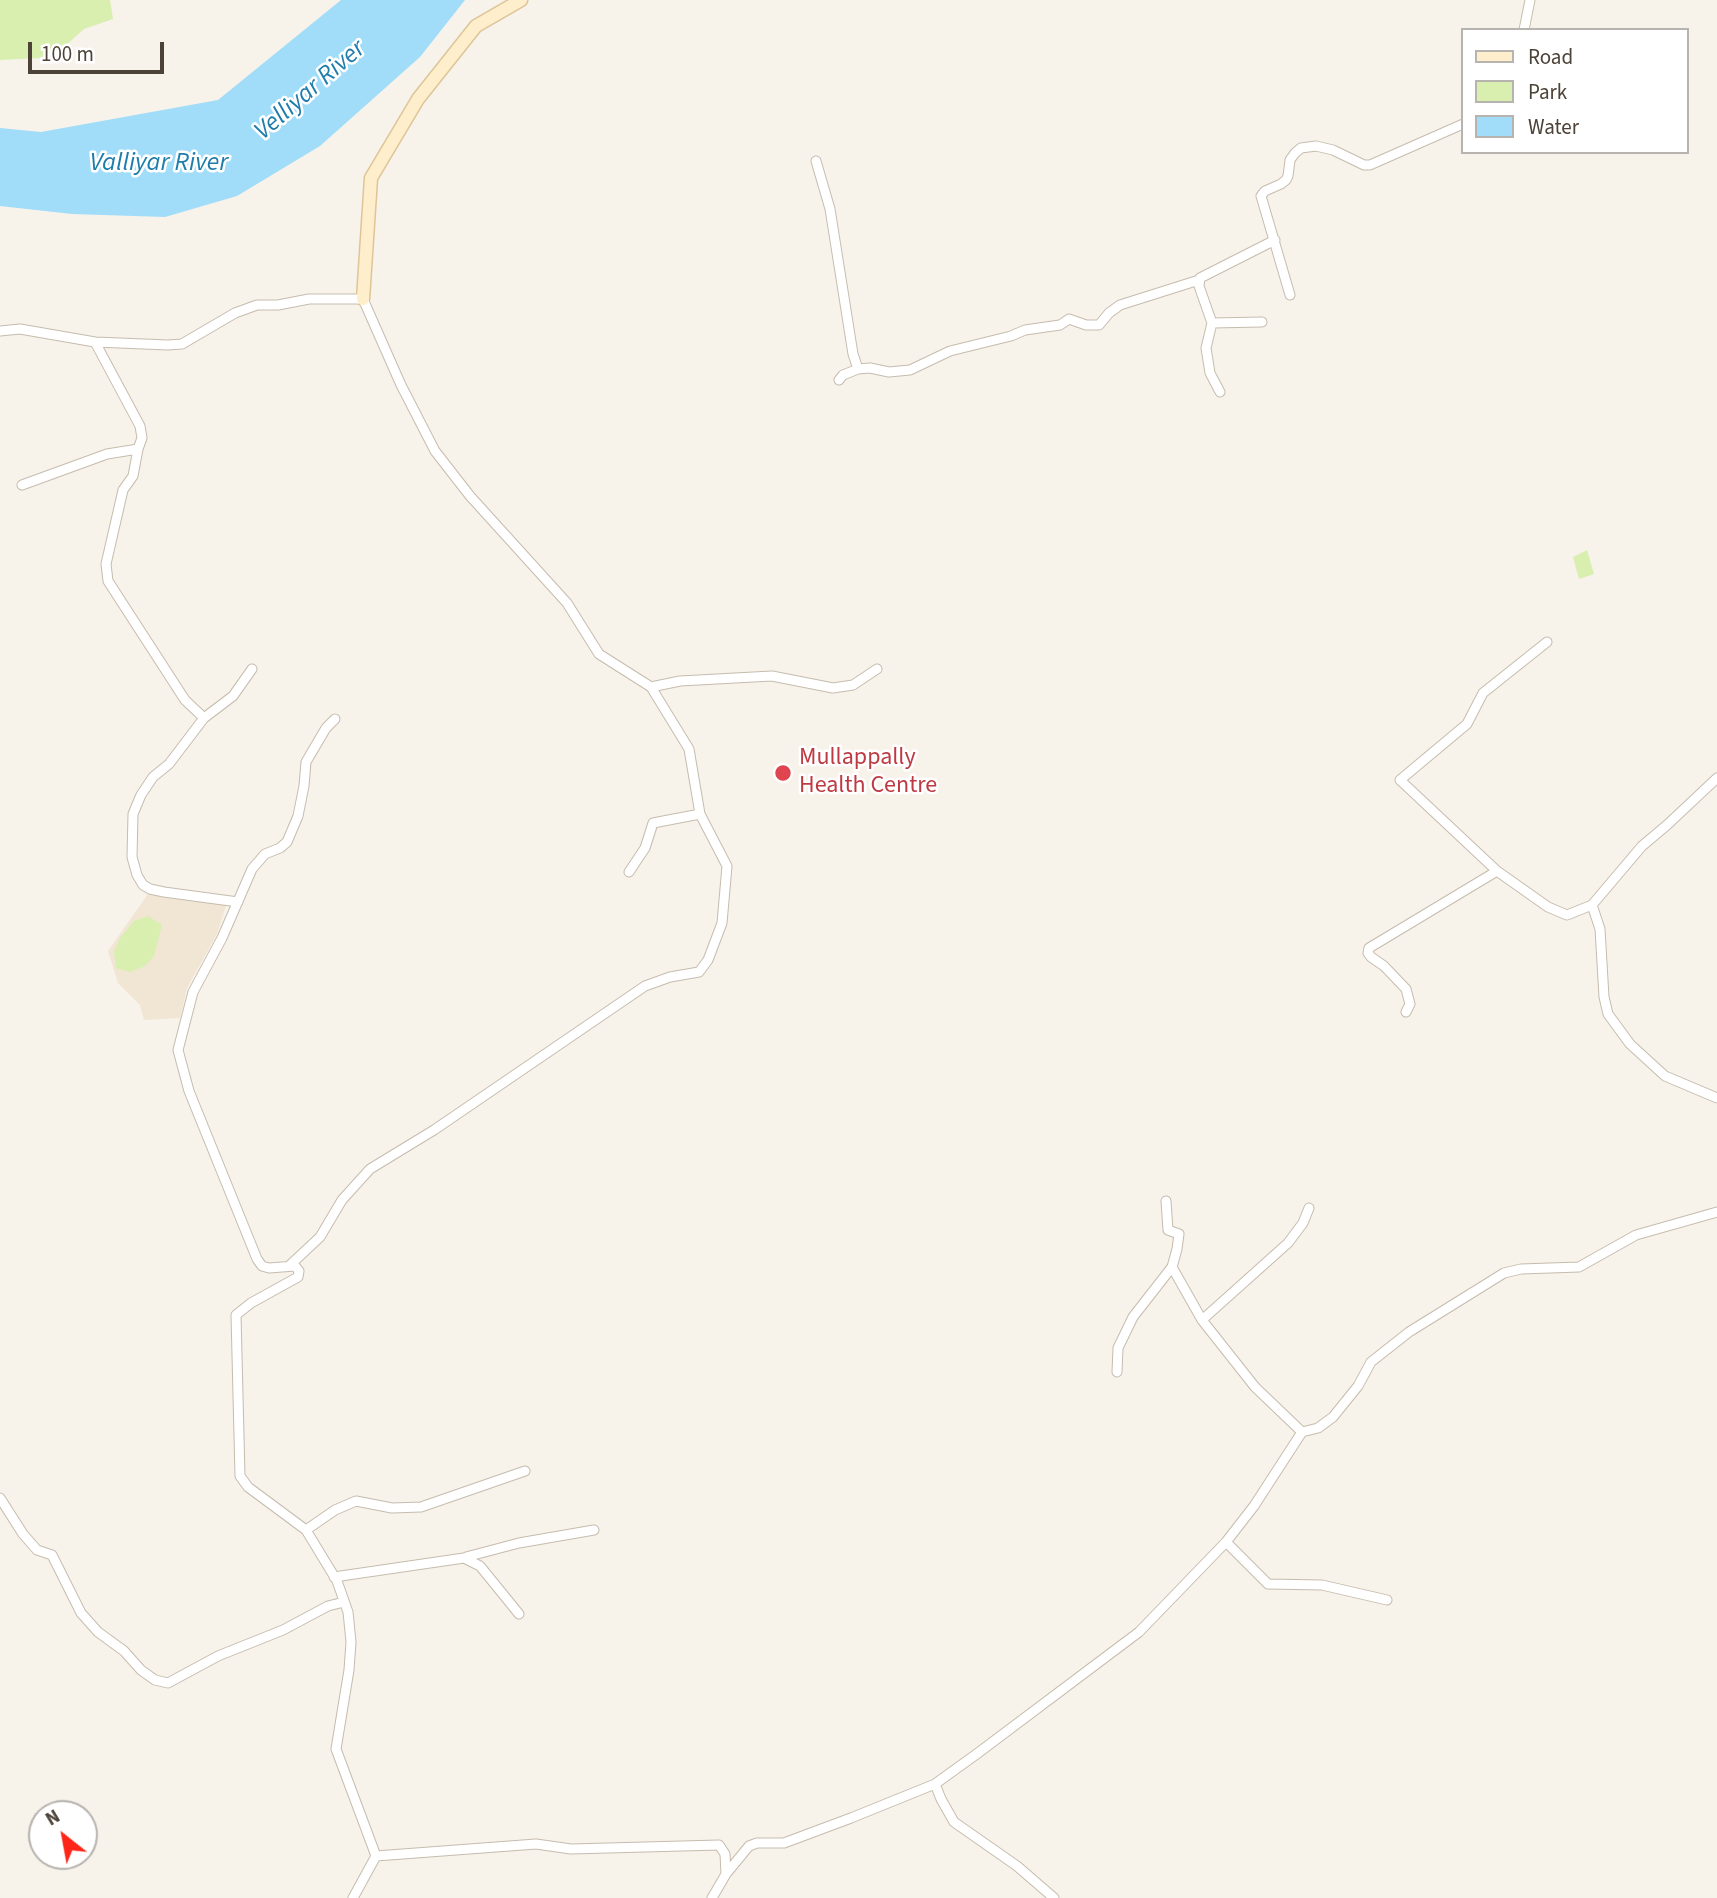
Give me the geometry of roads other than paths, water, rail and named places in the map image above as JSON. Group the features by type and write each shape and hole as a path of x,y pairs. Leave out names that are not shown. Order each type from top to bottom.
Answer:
{"street":[{"path":"289,1266 320,1237 342,1200 370,1169 445,1123 645,986 670,977 699,972 708,960 722,923 727,866 700,814 689,749 651,687 599,654 567,603 470,496 435,451 401,385 363,299 371,178 418,99 475,26 521,0"},
{"path":"1524,28 1530,0"},
{"path":"1290,295 1261,197 1265,191 1286,180 1290,160 1301,148 1316,146 1333,150 1364,165 1462,124"},
{"path":"816,162 830,209 853,354 858,369"},
{"path":"839,380 843,374 858,369 889,372 910,370 950,351 1025,330 1060,325 1069,319 1086,325 1099,325 1120,305 1199,280 1275,240"},
{"path":"1199,280 1212,323 1206,348 1210,373 1220,392"},
{"path":"0,331 20,329 95,342 182,344 235,313 257,305 278,305 309,299 363,299"},
{"path":"1212,323 1262,323"},
{"path":"95,342 140,426 142,438 133,476 123,490 106,564 108,581 185,700 204,718"},
{"path":"22,485 107,454 138,449"},
{"path":"1547,642 1483,693 1467,724 1400,780 1497,871 1548,907 1567,915 1592,905 1642,846 1717,778"},
{"path":"238,902 150,889 143,885 132,857 133,814 153,777 169,764 204,718 233,696 252,669"},
{"path":"651,687 680,681 772,676 833,688 853,685 877,669"},
{"path":"335,719 326,728 306,762 298,817 287,842 265,854 252,869 222,938 193,992 178,1050 189,1091 257,1259 262,1266 268,1268 295,1266 299,1271 298,1277 251,1303 236,1315 240,1476 248,1486 306,1531 334,1577 348,1612 351,1642 349,1670 336,1749 376,1856 353,1898"},
{"path":"629,872 645,848 653,823 700,814"},
{"path":"1406,1012 1410,1004 1406,989 1371,957 1369,948 1497,871"},
{"path":"1592,905 1600,929 1604,997 1608,1014 1630,1044 1665,1076 1717,1098"},
{"path":"1117,1372 1118,1348 1133,1317 1171,1267 1177,1249 1179,1234 1168,1230 1166,1201"},
{"path":"1202,1320 1288,1243 1303,1223 1309,1209"},
{"path":"712,1898 726,1874 749,1846 757,1843 784,1843 935,1784 1139,1632 1226,1542 1254,1506 1302,1432 1318,1427 1333,1417 1358,1386 1371,1362 1409,1332 1504,1273 1521,1269 1579,1267 1636,1235 1717,1212"},
{"path":"1171,1267 1202,1320 1255,1387 1302,1432"},
{"path":"306,1531 335,1510 356,1501 392,1508 421,1507 525,1471"},
{"path":"0,1498 23,1534 37,1550 52,1555 81,1613 98,1632 124,1651 141,1670 155,1680 168,1683 218,1656 283,1630 328,1606 344,1602"},
{"path":"334,1577 464,1558 519,1543 594,1530"},
{"path":"1226,1542 1268,1584 1322,1585 1387,1600"},
{"path":"464,1558 480,1566 519,1614"},
{"path":"935,1784 954,1822 1017,1866 1054,1898"},
{"path":"376,1856 536,1844 571,1849 719,1845 725,1854 726,1874"}],"water":[{"name":"Valliyar River","path":"341,0 465,0 420,57 320,146 237,196 165,217 72,214 0,206 0,128 41,132 218,100"}],"place":[{"name":"Mullappally Health Centre","path":"783,773"}],"water label":[{"name":"Velliyar River","path":"311,91"}]}
